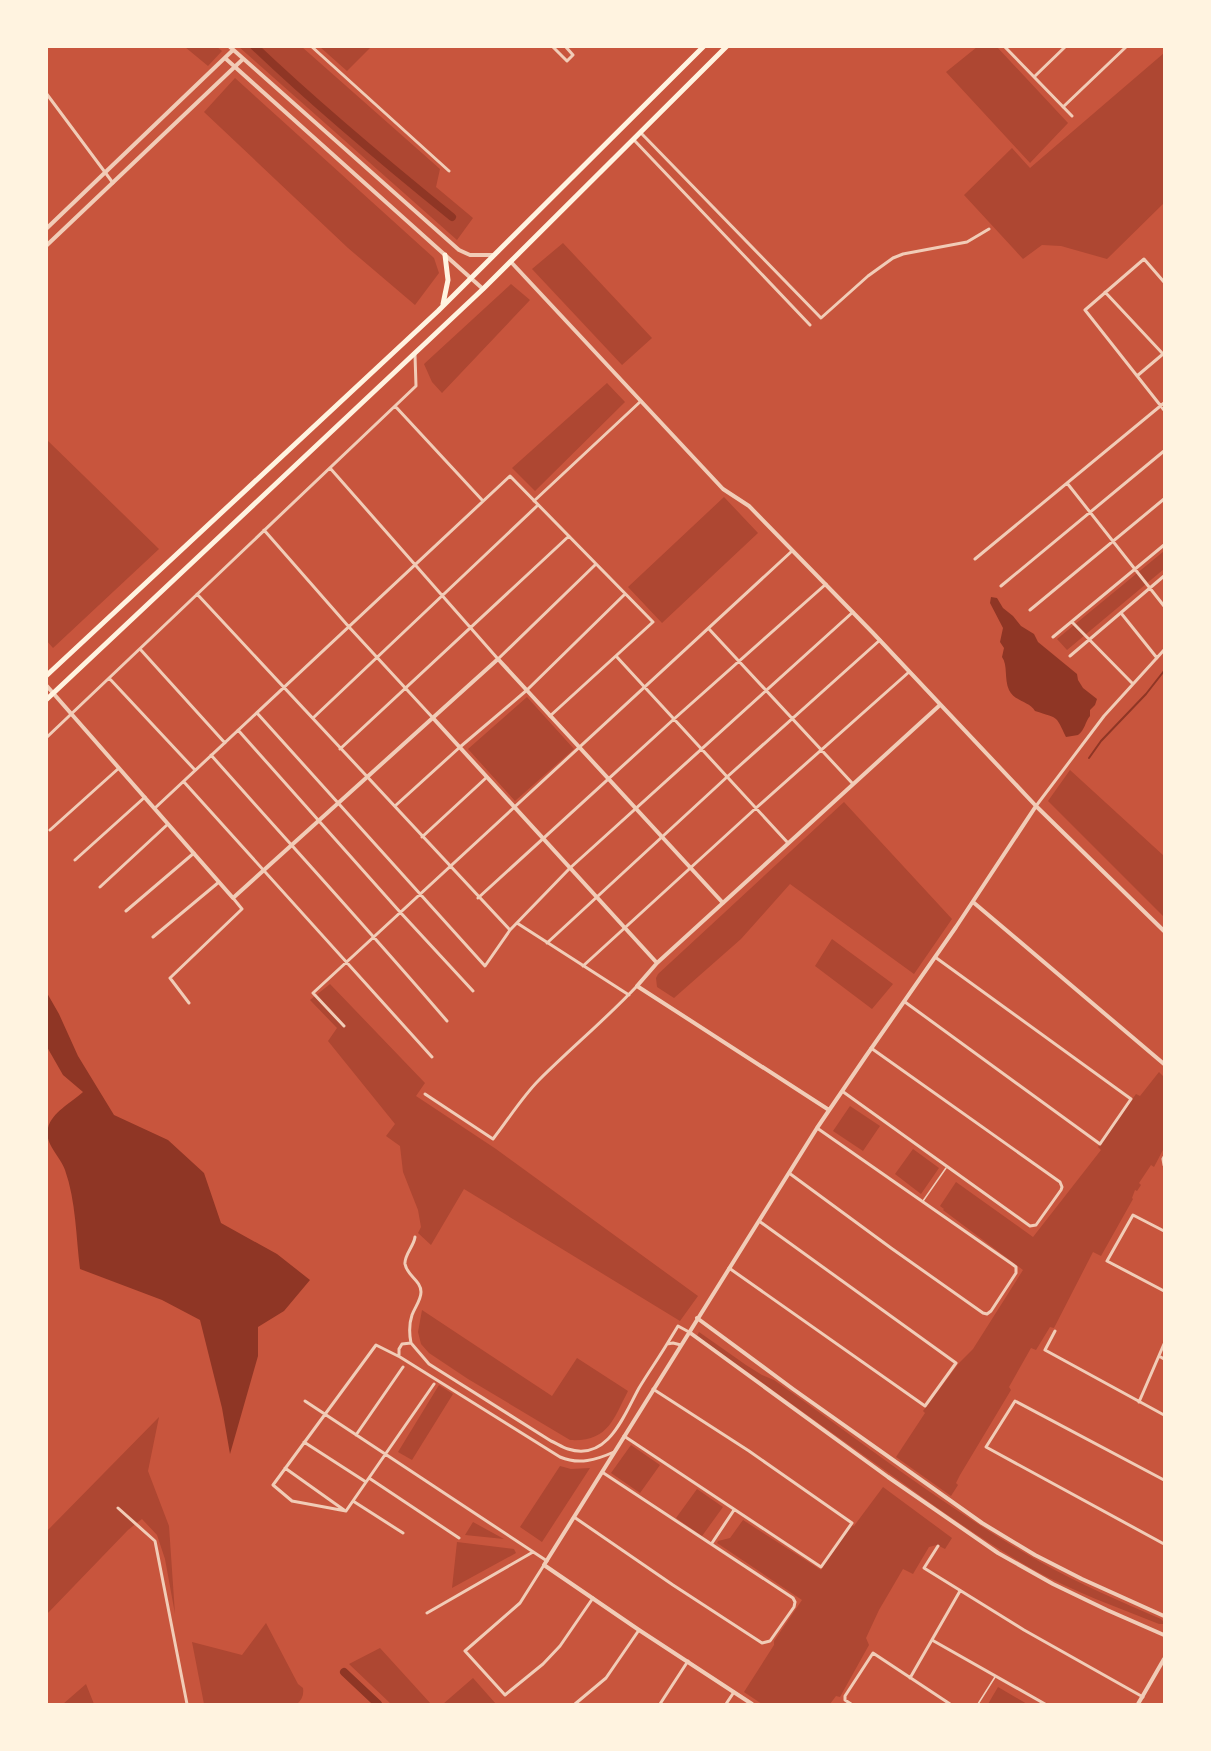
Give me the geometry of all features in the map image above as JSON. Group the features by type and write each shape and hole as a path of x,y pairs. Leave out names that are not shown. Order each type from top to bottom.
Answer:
{"main road":[{"path":"48,673 441,308 704,46"},
{"path":"46,700 483,289 727,46"},
{"path":"441,308 448,280 445,255"}],"street":[{"path":"311,46 449,171"},
{"path":"552,46 567,61 573,55 565,46"},
{"path":"1034,77 1066,46"},
{"path":"1063,107 1127,46"},
{"path":"1006,47 1072,116"},
{"path":"46,229 225,58 231,48 459,250 471,255 494,255"},
{"path":"225,58 483,289"},
{"path":"46,246 243,59"},
{"path":"46,93 113,183"},
{"path":"640,131 820,318 892,258 967,242 989,229"},
{"path":"633,138 810,325"},
{"path":"1164,282 1144,259 1085,310 1137,376 1163,404 1164,410"},
{"path":"511,262 723,489 749,506 793,550 1036,806 1164,931"},
{"path":"1106,292 1164,353 1137,376"},
{"path":"46,738 416,386 415,353"},
{"path":"534,501 641,401"},
{"path":"975,559 1163,404"},
{"path":"395,406 483,501"},
{"path":"1001,586 1164,451"},
{"path":"330,468 498,659 723,903"},
{"path":"155,808 510,476 653,622 550,716"},
{"path":"1067,483 1164,606"},
{"path":"1030,610 1164,500"},
{"path":"313,719 538,505"},
{"path":"264,530 349,627 657,963"},
{"path":"340,749 569,536"},
{"path":"1053,637 1164,546"},
{"path":"344,1026 313,993 793,550"},
{"path":"233,898 498,659 596,564"},
{"path":"1070,656 1164,576"},
{"path":"478,898 826,584"},
{"path":"197,594 510,930"},
{"path":"394,807 527,690 625,594"},
{"path":"257,713 485,966 516,923 570,868 853,612"},
{"path":"1121,613 1157,658"},
{"path":"1072,622 1133,684"},
{"path":"709,629 853,784"},
{"path":"548,943 727,777 880,640"},
{"path":"140,649 225,743"},
{"path":"593,1598 560,1646 543,1664 505,1695 465,1651 520,1603 829,1110 973,902 1036,806 1080,746 1164,650"},
{"path":"616,656 788,843"},
{"path":"583,966 690,867 909,672"},
{"path":"109,678 195,770"},
{"path":"46,685 242,909 170,978 189,1003"},
{"path":"425,1094 493,1139 537,1082 629,995 657,963 940,705"},
{"path":"238,730 472,991"},
{"path":"211,755 374,936 447,1021"},
{"path":"50,830 119,768"},
{"path":"422,837 487,777"},
{"path":"184,781 432,1057"},
{"path":"75,860 145,797"},
{"path":"100,886 168,824"},
{"path":"126,911 194,853"},
{"path":"153,937 219,882"},
{"path":"973,902 1164,1064"},
{"path":"516,923 629,995"},
{"path":"904,1001 1100,1144 1131,1099 935,957"},
{"path":"637,986 829,1110"},
{"path":"842,1091 1032,1227 1036,1225 1061,1190 1061,1185 871,1048"},
{"path":"789,1173 891,1248 987,1314 1016,1272 1016,1267 1012,1264 817,1128"},
{"path":"1164,1157 1164,1165"},
{"path":"1164,1231 1132,1215 1107,1261 1164,1291"},
{"path":"729,1268 925,1406 956,1363 759,1221"},
{"path":"415,1237 405,1266 421,1289 421,1296 410,1324 411,1343 423,1358 438,1370 551,1441 568,1449 578,1450 598,1447 606,1442 613,1435 678,1326 998,1553 1053,1584 1164,1635"},
{"path":"698,1318 793,1389 982,1523 1082,1580 1164,1616"},
{"path":"1055,1331 1045,1350 1164,1415"},
{"path":"400,1357 399,1349 402,1344 411,1343"},
{"path":"667,1344 681,1345"},
{"path":"1140,1402 1164,1344"},
{"path":"346,1511 292,1501 273,1485 376,1345 400,1357 560,1457 579,1462 614,1452"},
{"path":"1159,1356 1164,1359"},
{"path":"356,1435 403,1367"},
{"path":"346,1511 434,1384"},
{"path":"624,1437 821,1567 852,1523 749,1451 653,1389"},
{"path":"304,1401 533,1552 639,1630 752,1704"},
{"path":"1164,1480 1015,1401 986,1447 1164,1544"},
{"path":"304,1442 459,1538"},
{"path":"285,1468 346,1511"},
{"path":"574,1517 762,1643 770,1641 794,1607 793,1598 602,1472"},
{"path":"353,1501 403,1533"},
{"path":"118,1508 155,1541 187,1704"},
{"path":"712,1544 734,1510"},
{"path":"938,1546 924,1568 1024,1630 1143,1697"},
{"path":"427,1612 533,1552"},
{"path":"910,1678 960,1590"},
{"path":"574,1704 606,1678 639,1630"},
{"path":"932,1640 1045,1704"},
{"path":"851,1704 845,1700 845,1696 873,1653 950,1704"},
{"path":"1138,1704 1164,1659"},
{"path":"660,1704 688,1661"},
{"path":"726,1704 734,1692"}],"lane":[{"path":"923,1202 947,1167"},
{"path":"978,1704 995,1676"}],"shaded area":[{"path":"185,47 217,47 222,51 208,66"},
{"path":"239,47 302,47 440,169 436,187 473,218 457,240"},
{"path":"320,47 371,47 347,71"},
{"path":"977,47 997,47 1068,123 1030,163 946,72"},
{"path":"1164,53 1164,203 1107,259 1061,246 1042,245 1023,259 964,195 1012,148 1030,168"},
{"path":"235,78 434,258 439,273 415,305 348,248 204,112"},
{"path":"563,243 652,338 622,365 532,269"},
{"path":"511,284 530,300 442,393 432,382 424,364"},
{"path":"607,383 625,402 535,491 512,468"},
{"path":"46,439 159,549 53,648 46,640"},
{"path":"724,497 758,533 662,623 628,587"},
{"path":"1164,551 1164,569 1067,650 1057,639"},
{"path":"991,597 997,598 1003,608 1021,626 1034,634 1038,642 1077,674 1083,688 1097,699 1090,710 1090,716 1084,728 1078,735 1066,737 1055,718 1035,711 1009,690 1002,657 1004,648 1000,642 1003,628 990,603"},
{"path":"527,697 574,749 515,801 468,749"},
{"path":"1070,770 1164,856 1164,917 1048,801"},
{"path":"844,802 952,919 914,974 790,884 741,939 674,998 657,987 658,974"},
{"path":"832,939 893,984 872,1009 815,966"},
{"path":"330,984 425,1083 416,1096 496,1149 698,1296 680,1321 464,1189 431,1245 418,1233 421,1227 418,1210 403,1172 400,1146 386,1136 395,1124 328,1041 337,1028 310,1000"},
{"path":"47,993 78,1056 114,1115 168,1140 204,1173 221,1223 277,1254 310,1280 284,1311 258,1327 258,1356 230,1454 222,1408 200,1320 162,1300 80,1269 74,1207 69,1182 63,1165 50,1145 47,1134 53,1117 83,1092 63,1075 47,1047"},
{"path":"1159,1072 1164,1077 1164,1148 1154,1167 1151,1165 1139,1183 1141,1185 1137,1191 1135,1190 1133,1199 1101,1256 1093,1252 1054,1328 1050,1327 1036,1350 1031,1348 1009,1387 1011,1390 960,1475 956,1483 958,1485 951,1496 896,1457 925,1413 923,1411 959,1363 973,1349 1023,1270 940,1206 956,1182 1033,1237 1101,1150 1098,1147 1136,1094 1140,1096"},
{"path":"850,1106 880,1126 863,1151 833,1131"},
{"path":"913,1149 939,1168 921,1194 895,1174"},
{"path":"422,1310 552,1396 577,1358 628,1391 613,1420 601,1433 583,1440 570,1440 429,1353 421,1344 418,1332"},
{"path":"699,1332 746,1365 774,1380 973,1521 1042,1563 1161,1619 1163,1624 1064,1585 995,1546 697,1336"},
{"path":"439,1385 453,1394 412,1460 398,1452"},
{"path":"159,1417 148,1471 169,1526 175,1614 165,1559 157,1535 142,1519 128,1530 47,1614 47,1531"},
{"path":"631,1445 660,1465 640,1493 611,1473"},
{"path":"560,1466 571,1469 590,1468 542,1542 520,1527"},
{"path":"883,1487 952,1538 945,1549 937,1545 929,1547 913,1574 903,1569 879,1610 866,1638 869,1645 840,1697 836,1696 830,1704 762,1704 744,1692 774,1645 774,1641 802,1600 717,1543 718,1541 730,1538 743,1520 821,1570 851,1525 854,1526"},
{"path":"697,1489 723,1507 702,1536 676,1518"},
{"path":"473,1522 504,1539 465,1535"},
{"path":"457,1542 514,1549 516,1553 452,1588"},
{"path":"266,1623 298,1684 303,1688 300,1701 297,1704 204,1704 192,1642 242,1655"},
{"path":"380,1648 431,1704 391,1704 349,1664"},
{"path":"473,1678 496,1704 443,1704"},
{"path":"86,1684 94,1704 63,1704"},
{"path":"998,1687 1027,1704 988,1704"}],"waterway":[{"path":"254,46 351,133 452,217"},
{"path":"1089,758 1101,741 1146,694 1164,671"},
{"path":"344,1672 378,1704"}]}
